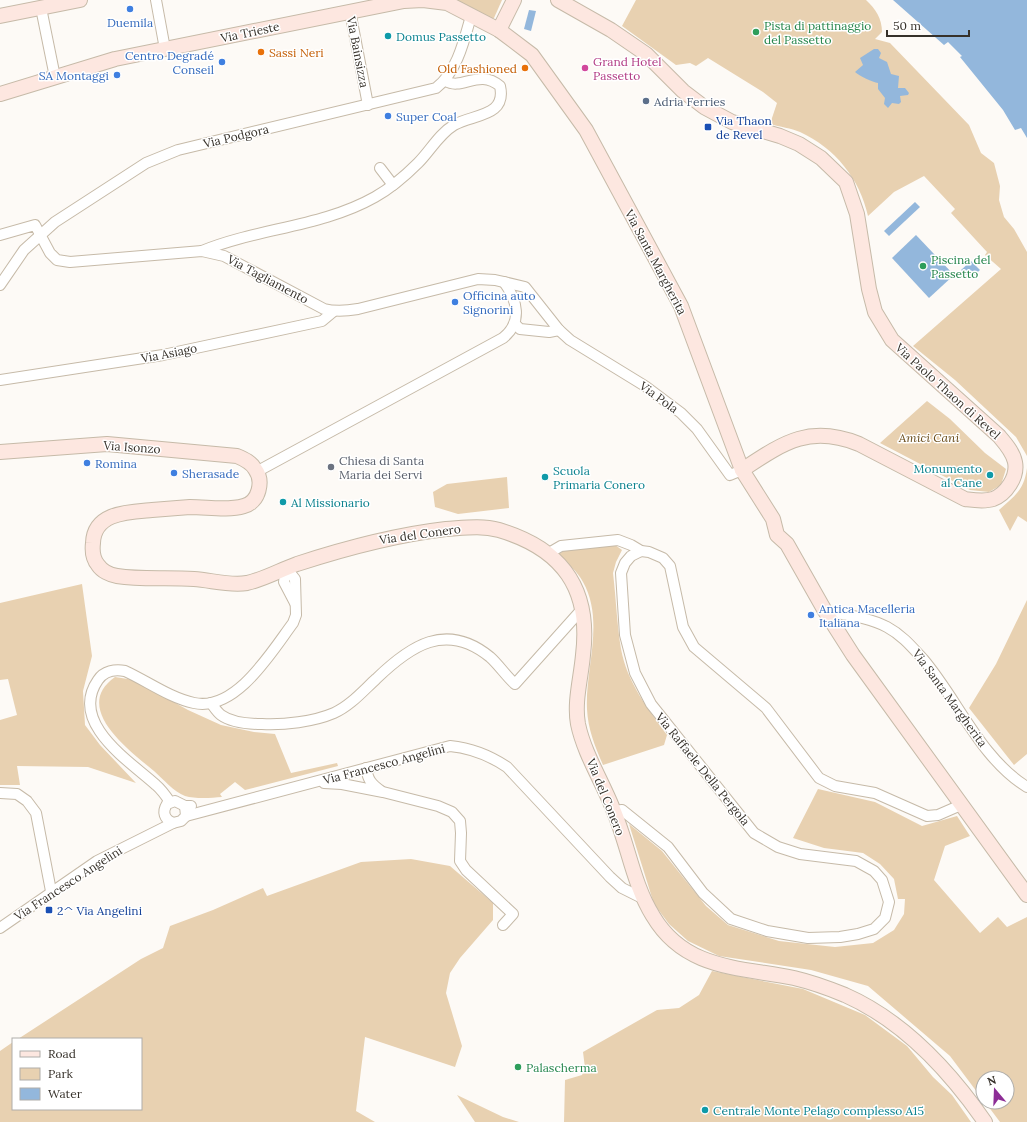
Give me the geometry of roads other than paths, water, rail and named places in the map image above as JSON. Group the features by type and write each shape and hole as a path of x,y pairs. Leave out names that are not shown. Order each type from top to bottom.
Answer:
{"street":[{"path":"0,16 80,0"},
{"path":"156,0 165,49"},
{"name":"Via Trieste","path":"0,94 114,59 165,49 349,6 423,0 447,3 499,30"},
{"path":"499,30 514,0"},
{"name":"Via Paolo Thaon di Revel","path":"558,0 611,30 646,54 683,90 704,107 720,116 799,144 821,158 846,182 857,214 869,289 875,312 892,340 999,436 1010,450 1015,462 1015,472 1011,483 992,499 979,501 965,499 859,444 843,438 823,435 796,439 773,450 742,470"},
{"name":"Via Bainsizza","path":"349,6 368,105"},
{"path":"41,8 55,77"},
{"path":"202,251 224,242 310,222 356,207 393,185 418,163 452,126 498,107 502,100 500,86 493,80 478,78 455,84 446,81 464,44 471,16"},
{"name":"Via Santa Margherita","path":"499,30 532,55 586,130 617,185 681,306 742,470 773,519 778,522 785,531 787,544 825,612 865,618 887,627 906,639 932,670 993,757 1011,777 1027,787"},
{"name":"Via Podgora","path":"0,285 24,250 55,222 146,163 178,150 436,88 446,81"},
{"path":"380,168 393,185"},
{"path":"0,235 35,225 40,235"},
{"name":"Via Tagliamento","path":"40,235 50,253 57,260 70,262 202,251 224,256 324,309 334,312 358,309 478,279 504,282 525,286 558,330"},
{"path":"258,471 503,338 515,324 515,306 512,296 504,282"},
{"name":"Via Asiago","path":"0,380 163,355 322,321 334,312"},
{"path":"515,324 520,329 549,332 558,330"},
{"name":"Via Pola","path":"558,330 586,350 645,386 681,413 696,429 730,475 742,470"},
{"name":"Via Isonzo","path":"0,452 107,444 237,456 250,463 258,471"},
{"name":"Via del Conero","path":"258,471 260,486 255,499 250,504 241,507 224,509 191,507 122,513 109,518 96,528 93,537 93,555 99,567 113,576 196,579 236,584 261,579 286,568 331,553 387,538 420,532 476,527 499,530 535,545 552,550 576,587 583,608 585,631 578,697 578,723 583,743 614,810 644,899 651,913 666,935 694,956 726,967 796,979 822,986 847,996 881,1015 905,1032 925,1049 985,1122"},
{"path":"552,550 618,540 641,551 649,552 663,558 670,566 683,627 694,647 766,708 819,778 835,786 875,793 927,816 938,816 961,805"},
{"name":"Via Raffaele Della Pergola","path":"614,810 622,810 668,847 703,894 731,919 767,931 808,938 840,937 858,934 874,929 885,918 889,902 882,880 874,871 856,861 828,859 793,852 778,847 754,833 651,704 635,673 625,635 621,573 625,563 631,556 641,551"},
{"path":"185,811 178,801 170,802 158,786 115,750 102,736 95,725 92,713 92,692 103,674 118,670 125,671 166,692 193,703 202,705 230,696 250,679 293,623 296,615 295,579 286,568"},
{"path":"211,703 220,715 244,724 269,725 317,718 334,713 351,703 386,669 410,650 426,642 442,640 467,643 490,657 515,684 583,608"},
{"path":"825,612 853,654 1027,895"},
{"name":"Via Francesco Angelini","path":"0,928 51,891 102,858 173,823 181,821 185,811 213,808 450,746 465,748 491,757 507,767 610,877 622,888 644,899"},
{"path":"355,787 362,770"},
{"path":"362,770 372,785 383,792"},
{"path":"314,782 383,792 438,806 452,812 460,821 460,861 466,870 513,914 503,925"},
{"path":"0,793 17,794 27,800 36,813 51,891"},
{"name":"Via Francesco Angelini","path":"137,840 165,815 165,807 170,802"},
{"path":"165,815 168,820 173,823"}],"water":[{"path":"893,0 1027,0 1027,138 1021,128 1015,130 1003,110 960,57 962,56 948,42 944,45"},
{"path":"529,10 536,11 531,31 524,29"},
{"path":"874,49 878,49 881,53 879,58 887,62 891,74 899,76 898,88 905,88 909,93 908,95 900,96 901,102 899,104 892,103 888,108 884,104 885,98 878,89 878,83 866,79 855,72 863,65 860,58"},
{"path":"915,202 920,207 889,236 884,231"},
{"name":"Piscina del Passetto","path":"916,235 954,275 929,298 892,258"},
{"path":"971,261 980,270 970,279 961,270"}],"place":[{"name":"Duemila","path":"130,9"},
{"name":"Pista di pattinaggio del Passetto","path":"756,32"},
{"name":"Domus Passetto","path":"388,36"},
{"name":"Sassi Neri","path":"261,52"},
{"name":"Centro Degradé Conseil","path":"222,62"},
{"name":"Old Fashioned","path":"525,68"},
{"name":"Grand Hotel Passetto","path":"585,68"},
{"name":"SA Montaggi","path":"117,75"},
{"name":"Adria Ferries","path":"646,101"},
{"name":"Super Coal","path":"388,116"},
{"name":"Via Thaon de Revel","path":"708,127"},
{"name":"Piscina del Passetto","path":"923,266"},
{"name":"Officina auto Signorini","path":"455,302"},
{"name":"Romina","path":"87,463"},
{"name":"Chiesa di Santa Maria dei Servi","path":"331,467"},
{"name":"Sherasade","path":"174,473"},
{"name":"Monumento al Cane","path":"990,475"},
{"name":"Scuola Primaria Conero","path":"545,477"},
{"name":"Al Missionario","path":"283,502"},
{"name":"Antica Macelleria Italiana","path":"811,615"},
{"name":"2^ Via Angelini","path":"49,910"},
{"name":"Palascherma","path":"518,1067"},
{"name":"Centrale Monte Pelago complesso A15","path":"705,1110"}],"park label":[{"name":"Amici Cani","path":"929,437"}]}
